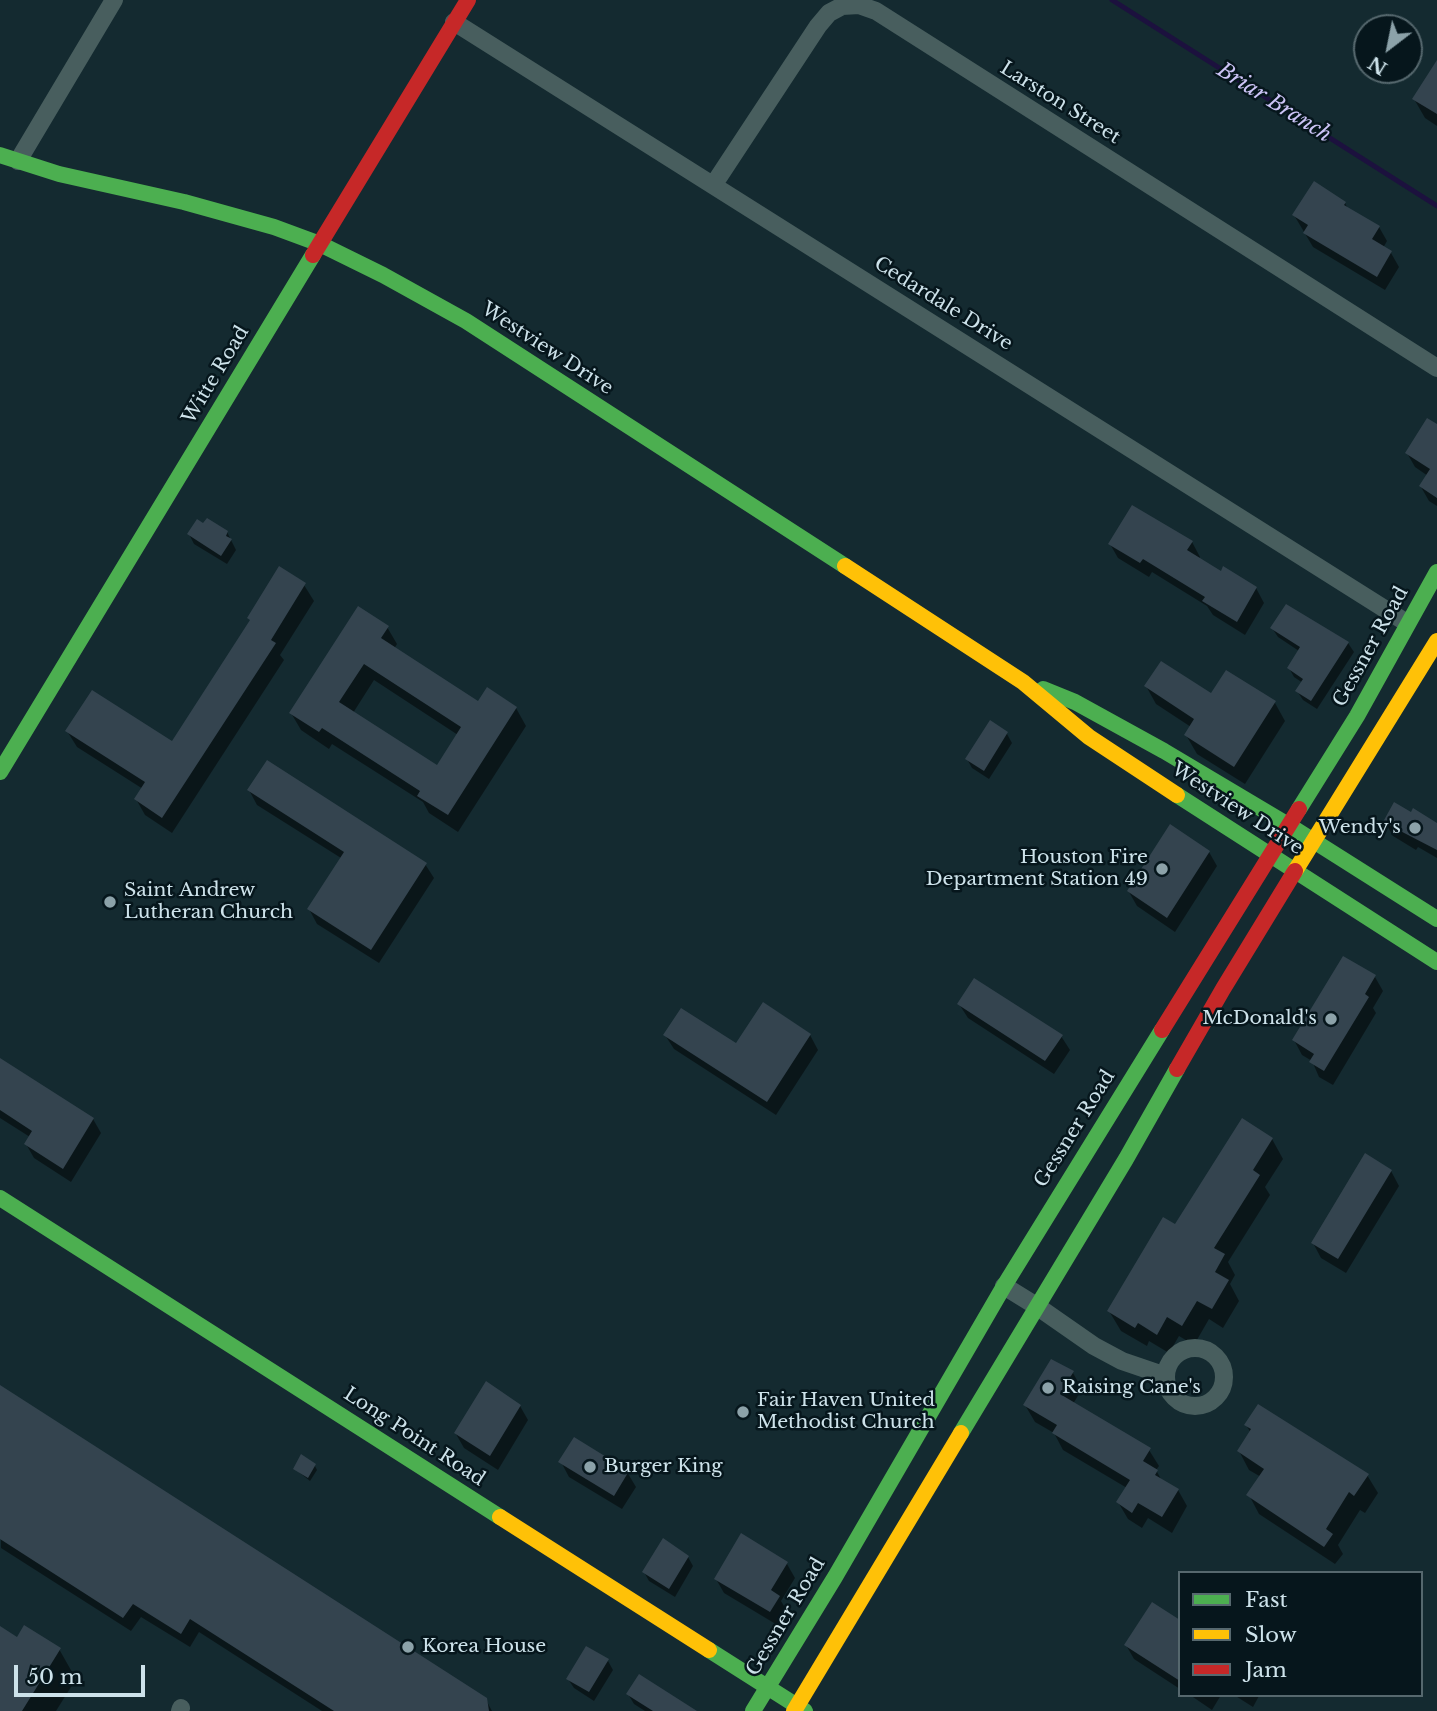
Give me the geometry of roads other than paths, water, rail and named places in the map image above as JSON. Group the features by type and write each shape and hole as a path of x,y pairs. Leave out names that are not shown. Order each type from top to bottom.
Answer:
{"main road":[{"name":"Witte Road","path":"0,772 468,0"},
{"name":"Westview Drive","path":"0,155 59,174 184,202 274,227 320,244 466,321 1023,682 1089,737 1270,857 1437,962"},
{"name":"Gessner Road","path":"799,1709 1038,1307 1138,1103 1236,913 1357,716 1437,572"},
{"name":"Gessner Road","path":"753,1711 835,1577 1004,1286 1138,1103 1260,929 1437,641"},
{"name":"Westview Drive","path":"1023,682 1075,702 1290,826 1437,919"},
{"path":"1236,913 1260,929"},
{"name":"Long Point Road","path":"0,1198 799,1709"}],"street":[{"path":"18,161 114,0"},
{"name":"Larston Street","path":"714,184 818,26 829,13 842,6 859,5 876,11 1437,368"},
{"name":"Cedardale Drive","path":"454,22 1407,624"},
{"path":"1004,1286 1103,1351 1122,1361 1166,1376"}],"waterway":[{"name":"Briar Branch","path":"1112,0 1437,206"}],"place":[{"name":"Wendy's","path":"1415,828"},
{"name":"Houston Fire Department Station 49","path":"1162,869"},
{"name":"Saint Andrew Lutheran Church","path":"110,902"},
{"name":"McDonald's","path":"1331,1019"},
{"name":"Raising Cane's","path":"1048,1388"},
{"name":"Fair Haven United Methodist Church","path":"743,1412"},
{"name":"Burger King","path":"590,1467"},
{"name":"Korea House","path":"408,1647"}]}
